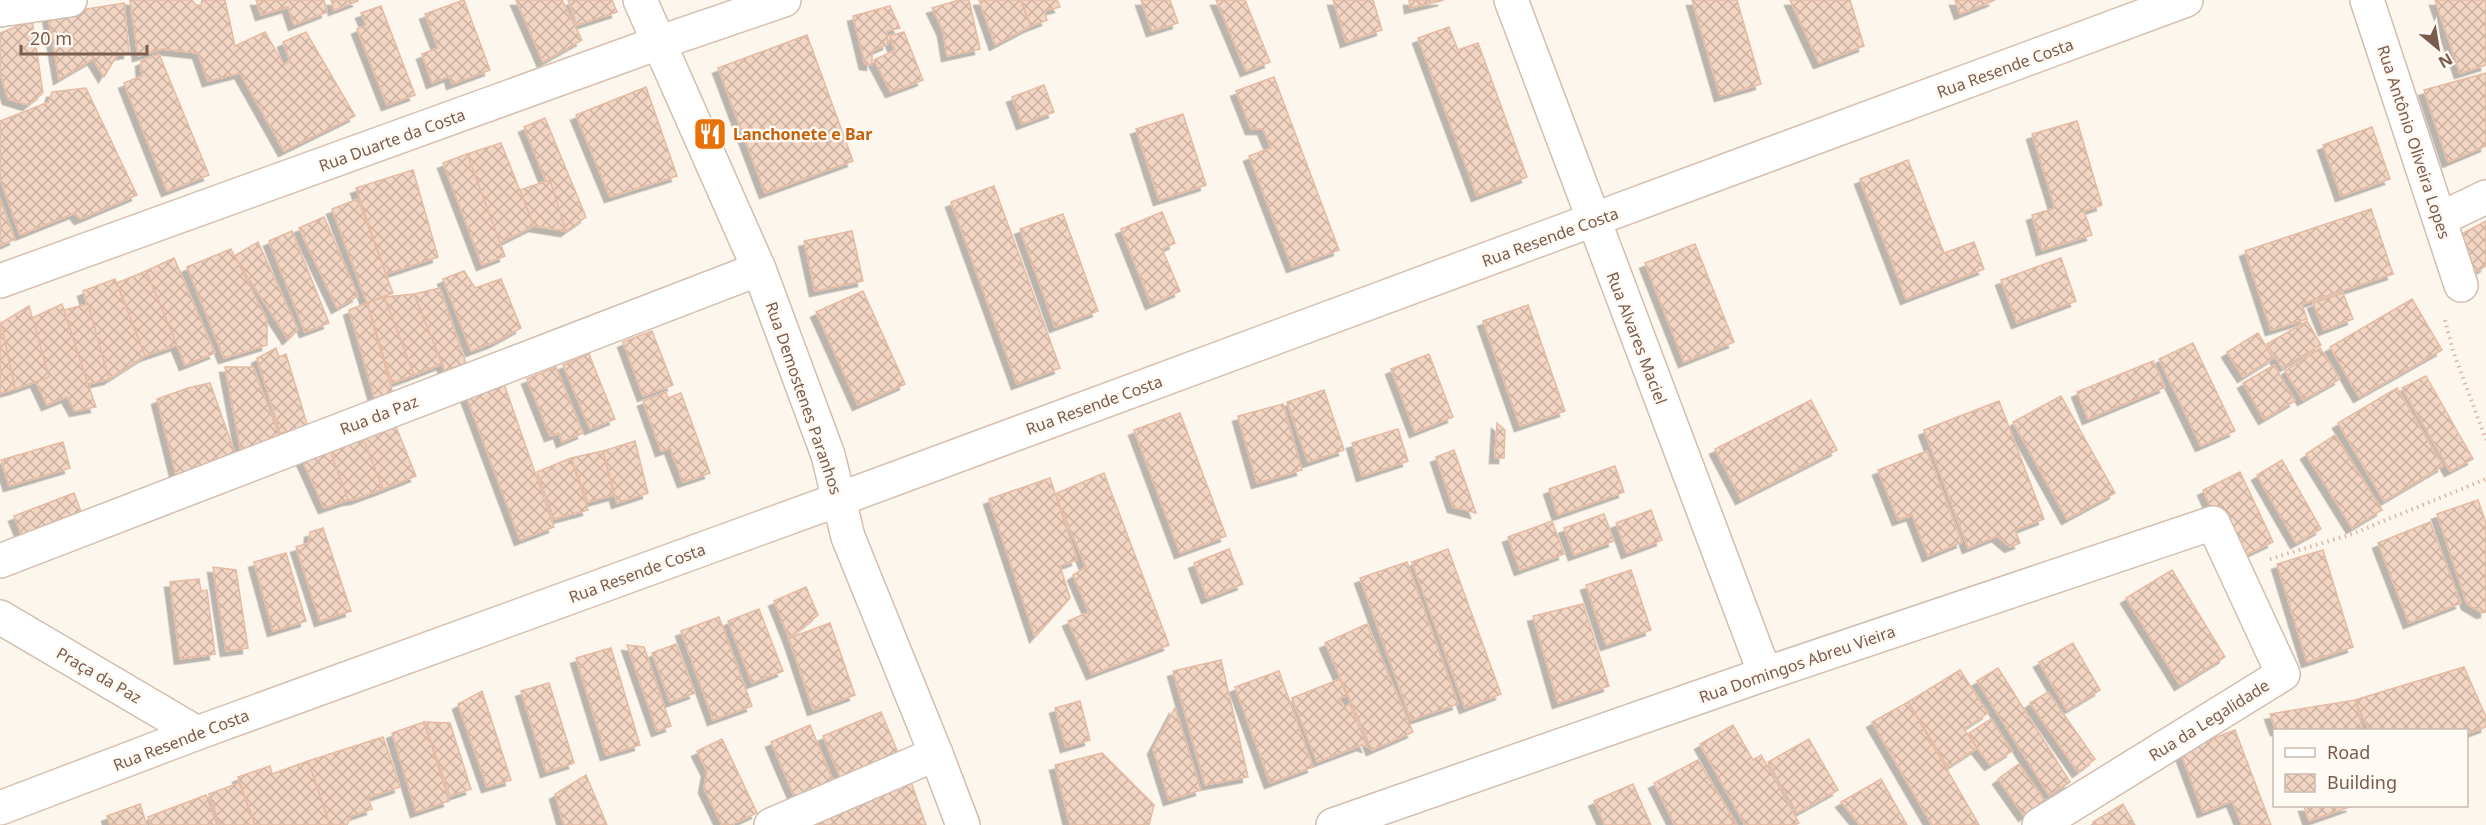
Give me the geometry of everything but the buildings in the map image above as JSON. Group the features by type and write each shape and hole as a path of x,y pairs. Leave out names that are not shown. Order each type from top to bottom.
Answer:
{"street":[{"path":"0,10 70,0"},
{"name":"Rua Demostenes Paranhos","path":"640,0 759,269 828,455 848,537 963,825"},
{"name":"Rua Duarte da Costa","path":"0,281 658,43 784,0"},
{"name":"Rua Alvares Maciel","path":"1511,0 1765,674"},
{"name":"Rua Resende Costa","path":"0,808 197,733 840,500 2186,0"},
{"name":"Rua Antônio Oliveira Lopes","path":"2367,0 2461,285"},
{"path":"2440,219 2486,197"},
{"name":"Rua da Paz","path":"0,561 759,269"},
{"name":"Rua Domingos Abreu Vieira","path":"1334,825 1765,674 2213,523 2235,570"},
{"name":"Rua da Legalidade","path":"2039,825 2283,674 2235,570"},
{"name":"Praça da Paz","path":"0,617 197,733"},
{"path":"771,825 936,754"}],"path":[{"path":"2461,285 2444,316 2453,351 2486,440"},
{"path":"2235,570 2352,534 2486,479"}],"place":[{"name":"Lanchonete e Bar","path":"710,134"}]}
